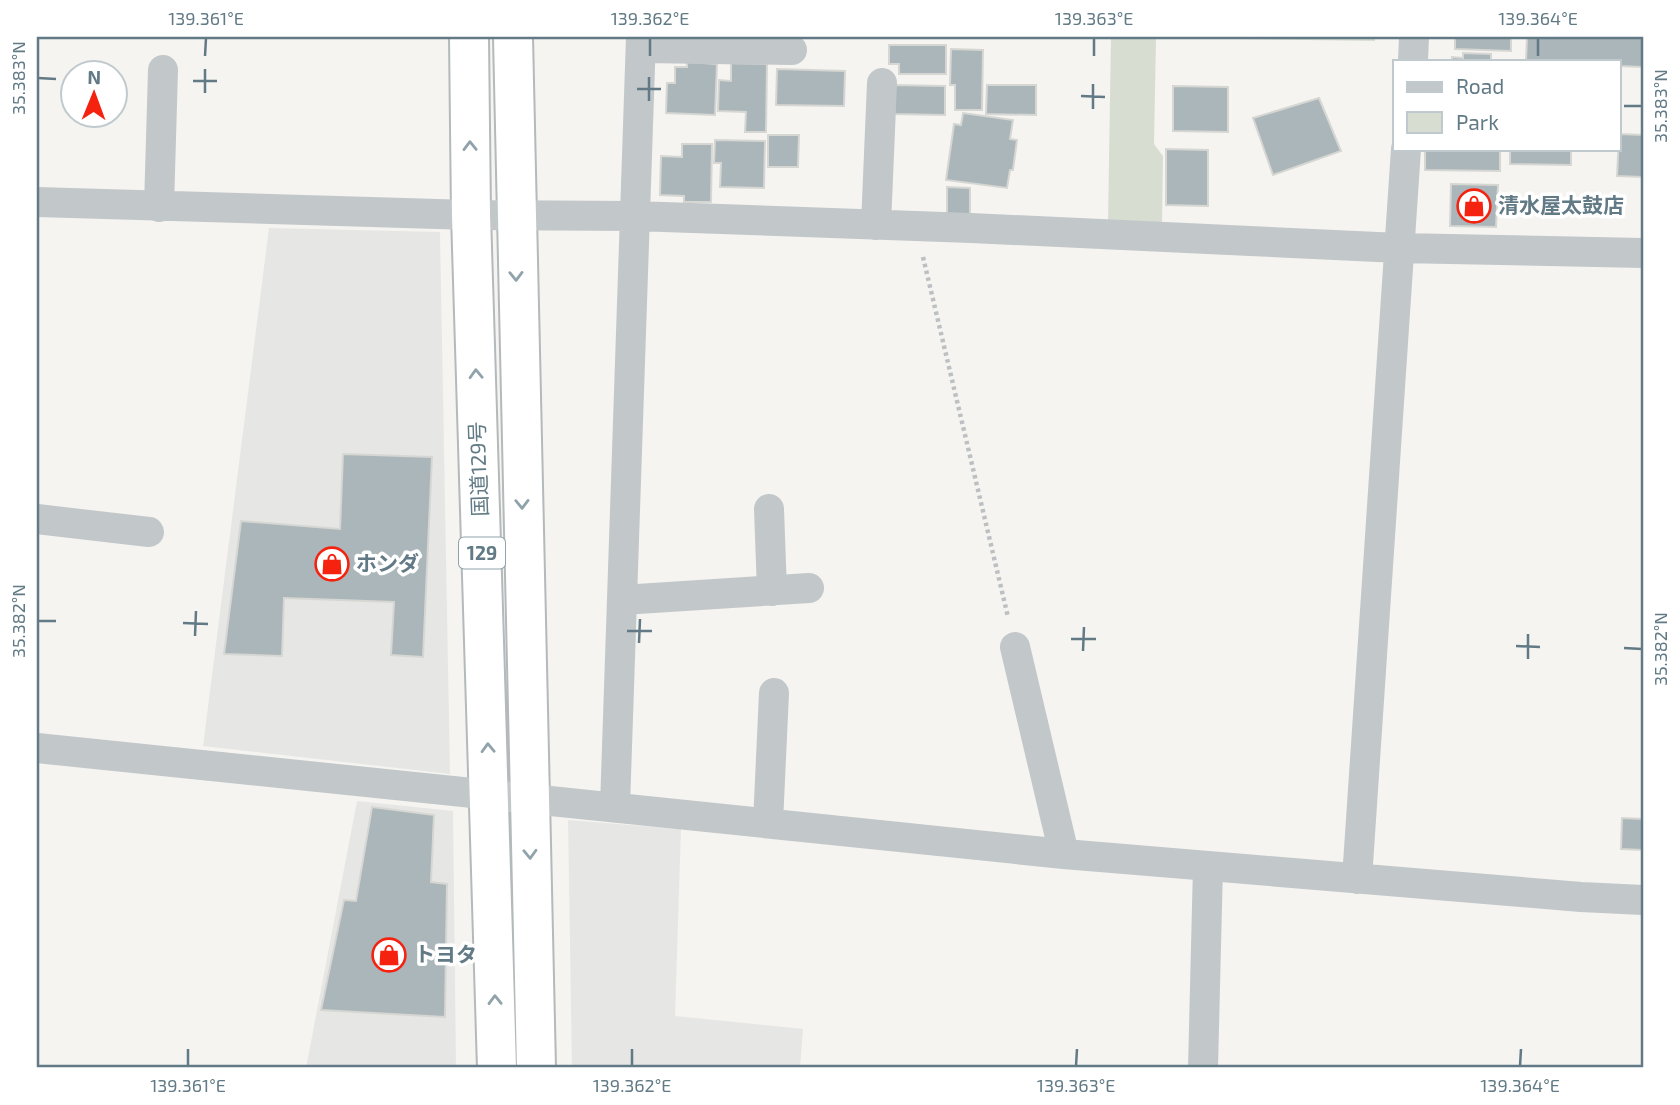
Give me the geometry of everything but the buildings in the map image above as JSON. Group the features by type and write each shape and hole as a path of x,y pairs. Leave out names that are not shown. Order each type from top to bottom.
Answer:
{"highway":[{"name":"国道129号","path":"469,37 471,215 497,1068"},
{"name":"国道129号","path":"513,37 536,1068"}],"street":[{"path":"1413,60 1415,37"},
{"path":"615,806 641,42 792,50"},
{"path":"159,207 163,70"},
{"path":"876,225 882,83"},
{"path":"1357,878 1406,150"},
{"path":"37,202 471,215 635,216 1399,248 1643,253"},
{"path":"769,509 772,591"},
{"path":"37,519 149,532"},
{"path":"622,600 809,588"},
{"path":"1015,647 1064,854"},
{"path":"768,823 774,693"},
{"path":"37,748 1064,854 1643,900"},
{"path":"1203,1068 1208,866"}],"path":[{"path":"916,226 1015,647"}],"shaded area":[{"name":"ホンダ","path":"269,228 440,232 450,774 203,746"},
{"name":"トヨタ","path":"357,801 453,811 456,1068 306,1068"},
{"path":"568,820 681,829 675,1016 803,1029 800,1068 572,1068"}],"green space":[{"path":"1111,37 1375,37 1375,41 1156,38 1154,144 1163,156 1162,223 1108,222"}],"place":[{"name":"清水屋太鼓店","path":"1474,206"},
{"name":"ホンダ","path":"332,564"},
{"name":"トヨタ","path":"389,955"}]}
